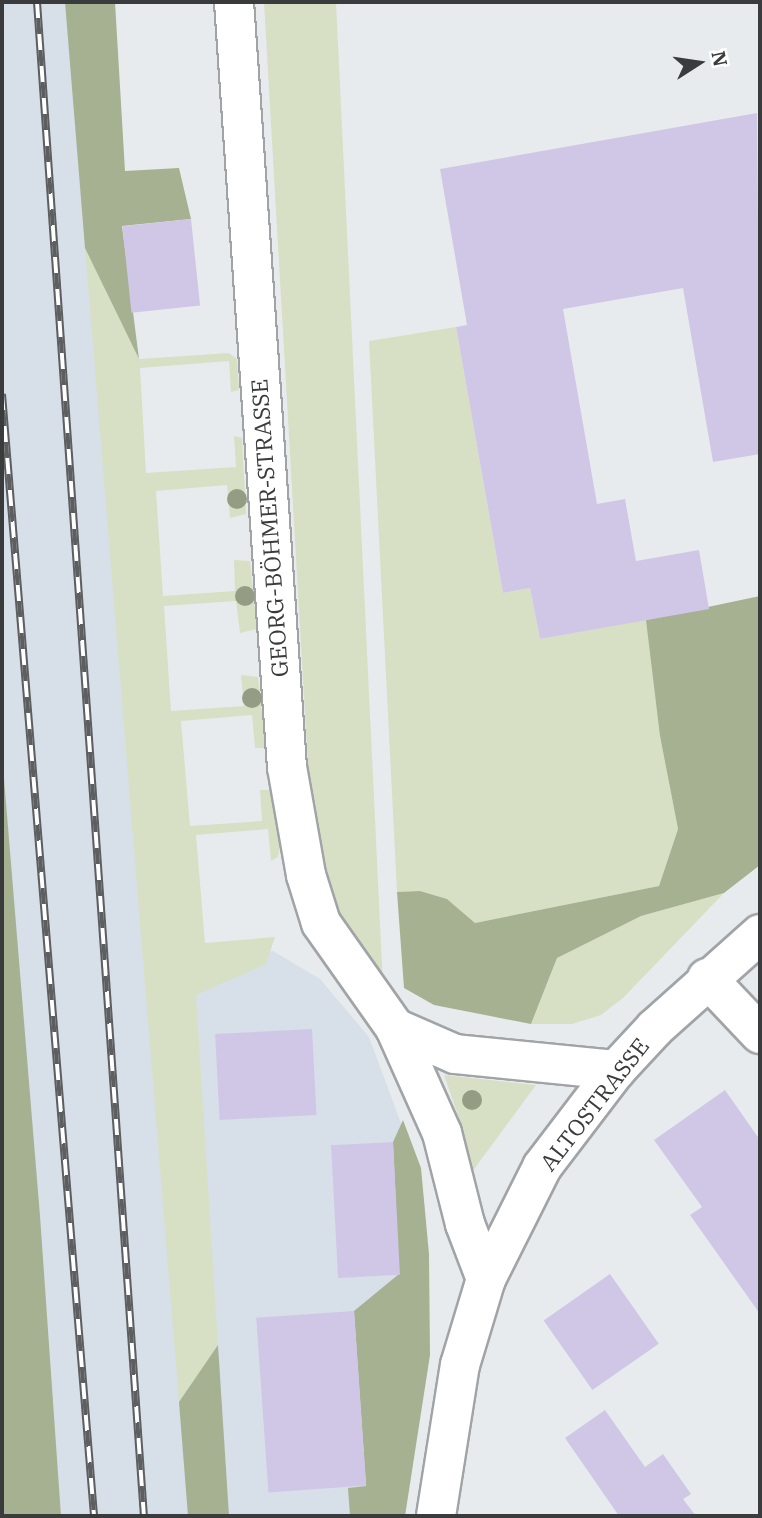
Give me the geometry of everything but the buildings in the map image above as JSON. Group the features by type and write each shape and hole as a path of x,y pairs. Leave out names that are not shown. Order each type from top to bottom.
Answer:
{"street":[{"name":"GEORG-BÖHMER-STRASSE","path":"234,2 287,766 306,875 321,922 395,1028 442,1133 465,1224 486,1279"},
{"name":"ALTOSTRASSE","path":"436,1516 460,1365 486,1279 542,1167 616,1070 707,978 760,934"},
{"path":"707,978 760,1034"},
{"path":"395,1028 455,1054 616,1070"}],"shaded area":[{"path":"2,2 75,2 177,962 273,951 320,979 369,1037 415,1161 401,1516 61,1516 2,754"}],"green space":[{"path":"65,2 115,2 125,171 179,168 191,219 122,226 139,359 85,248"},
{"path":"264,2 336,2 383,987 342,930 310,801"},
{"path":"85,248 139,359 229,353 237,359 239,390 231,392 229,361 140,368 146,473 236,467 234,436 242,438 246,514 230,518 227,485 156,491 163,596 235,591 234,560 250,561 257,629 240,633 236,601 164,606 171,711 244,706 241,675 258,677 266,748 255,748 252,715 181,721 190,826 262,821 260,790 273,790 281,841 278,857 271,861 268,829 196,835 205,943 275,937 266,964 196,995 218,1345 179,1402"},
{"path":"456,327 503,593 530,588 540,639 736,603 660,736 678,829 659,886 475,923 447,899 420,891 397,892 369,341"},
{"path":"760,596 760,865 724,893 641,916 557,958 531,1024 434,1005 404,988 397,892 420,891 447,899 475,923 659,886 678,829 660,736 646,620"},
{"path":"2,754 40,1216 61,1516 2,1516"},
{"path":"724,893 623,998 601,1015 572,1024 531,1024 557,958 641,916"},
{"path":"444,1075 536,1085 472,1172 460,1121"},
{"path":"403,1120 421,1168 429,1254 430,1355 405,1516 350,1516 348,1488 366,1486 354,1311 399,1274 393,1142"},
{"path":"218,1345 229,1516 188,1516 179,1402"}],"railway":[{"path":"37,2 144,1516"},
{"path":"2,394 94,1516"}]}
